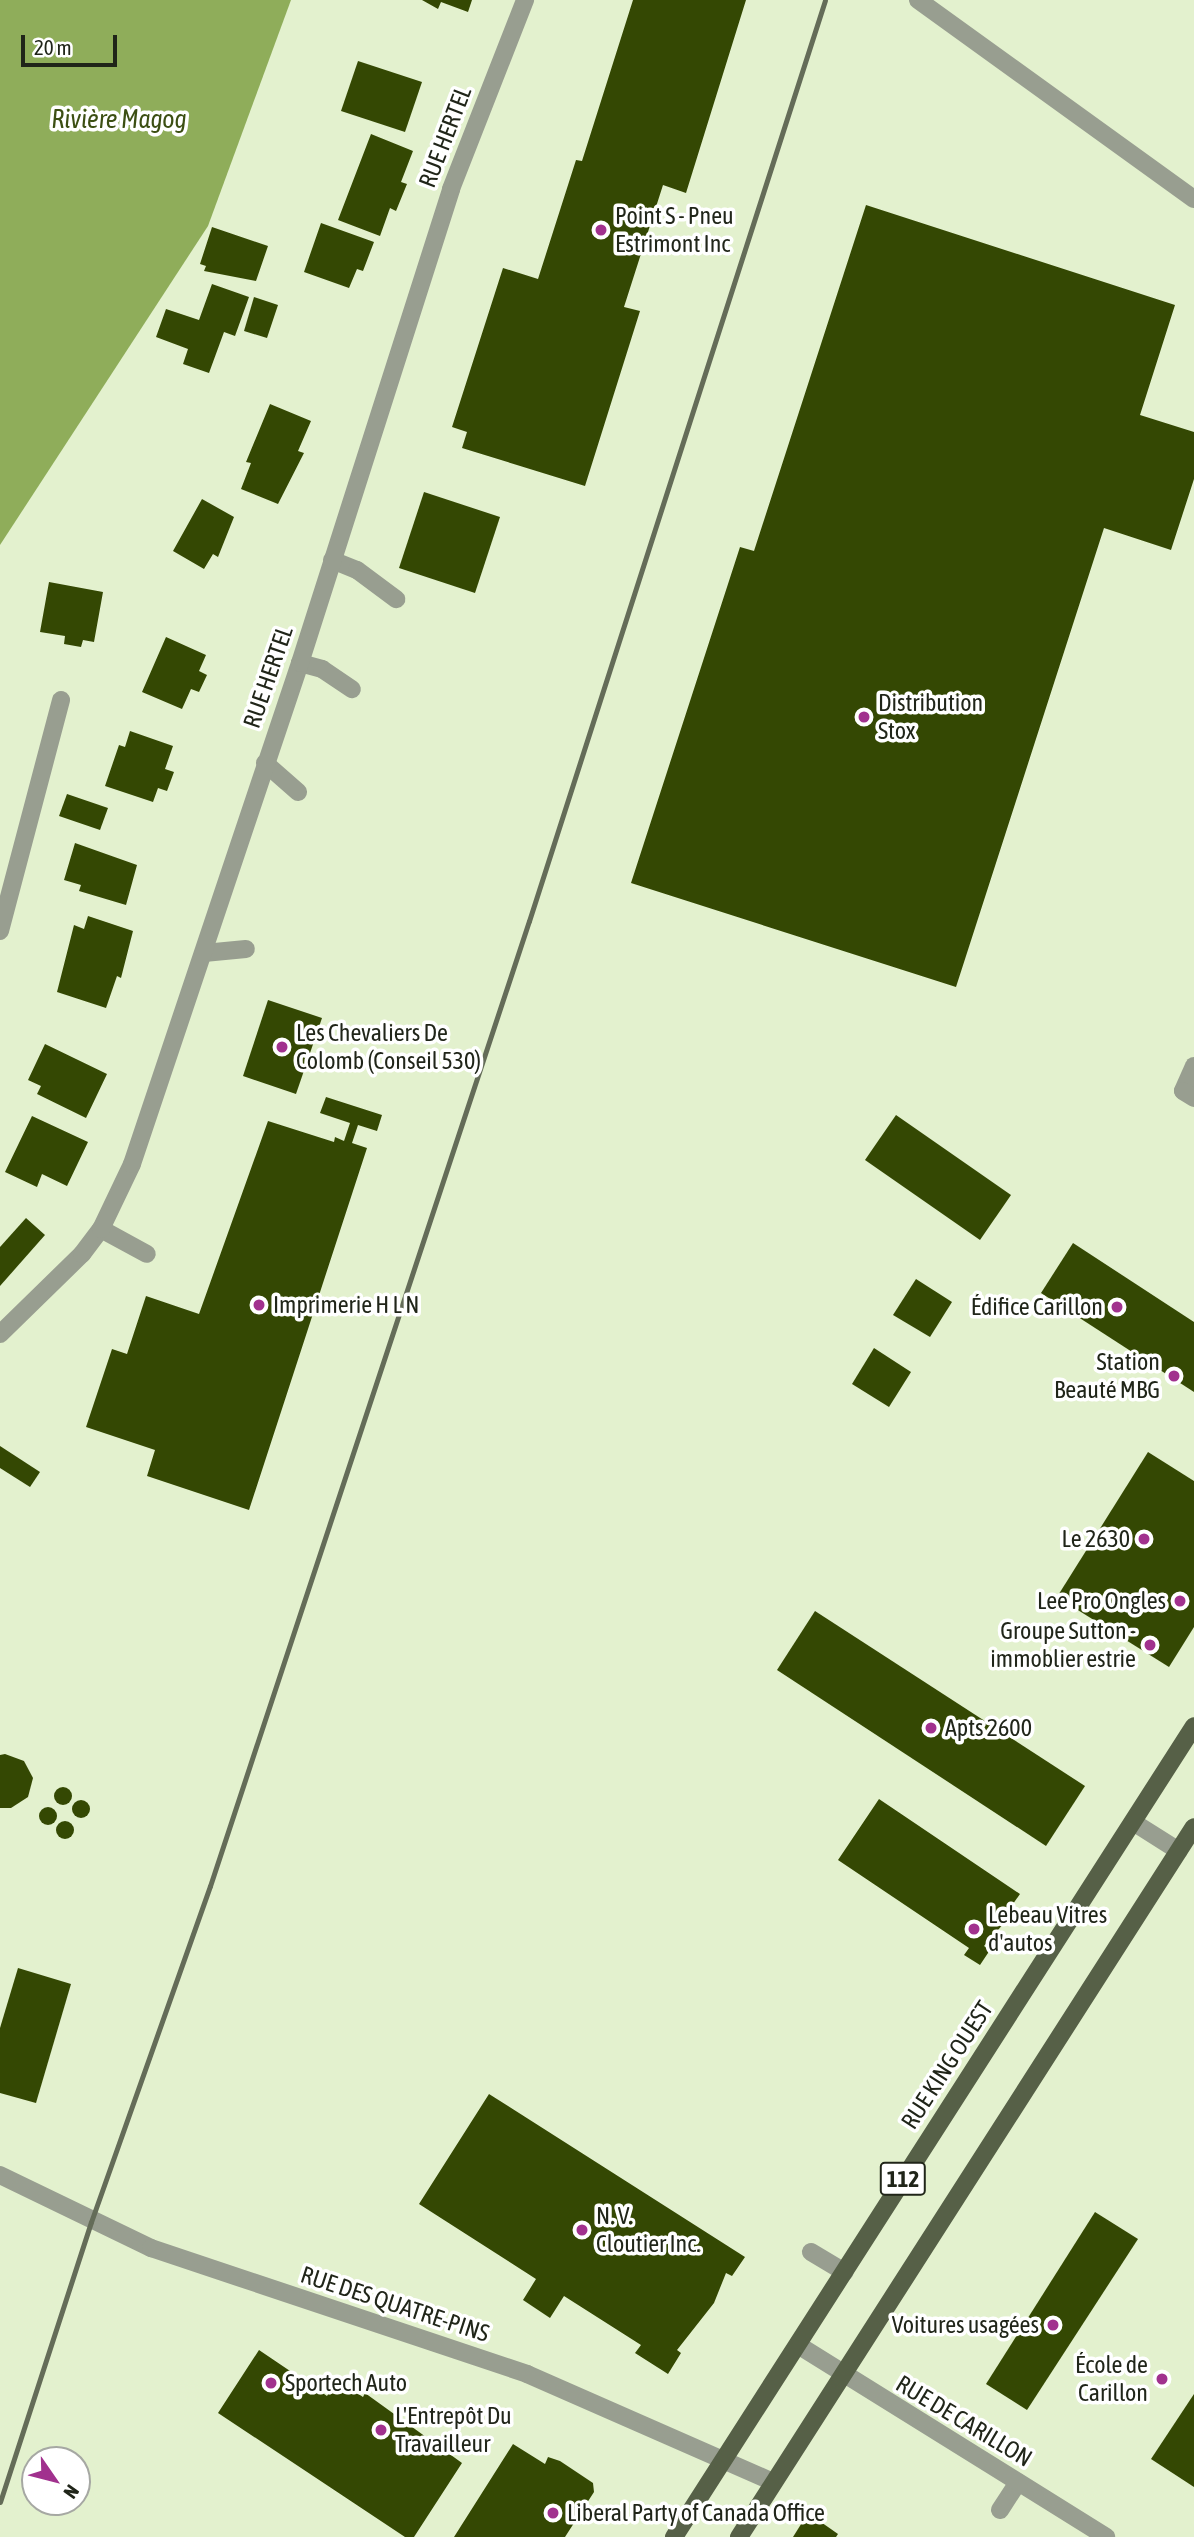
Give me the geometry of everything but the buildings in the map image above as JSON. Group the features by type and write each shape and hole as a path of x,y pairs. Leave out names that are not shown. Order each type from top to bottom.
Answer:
{"main road":[{"name":"RUE KING OUEST","path":"674,2537 1194,1726"},
{"name":"112","path":"739,2537 1194,1827"}],"street":[{"name":"RUE HERTEL","path":"0,1333 82,1255 101,1229 132,1164 300,663 451,189 524,0"},
{"path":"918,0 1194,199"},
{"path":"332,560 357,570 396,598"},
{"path":"300,663 322,669 352,689"},
{"path":"0,931 61,700"},
{"path":"265,763 298,792"},
{"path":"204,953 246,948"},
{"path":"1194,1066 1184,1091 1194,1098"},
{"path":"101,1229 147,1254"},
{"path":"1133,1822 1179,1851"},
{"name":"RUE DES QUATRE-PINS","path":"0,2175 151,2248 527,2374 773,2482"},
{"path":"811,2252 844,2272"},
{"name":"RUE DE CARILLON","path":"798,2345 1106,2537"},
{"path":"1000,2510 1018,2483"}],"water":[{"name":"Rivière Magog","path":"0,0 291,0 208,226 0,545"}],"railway":[{"path":"0,2502 91,2222 210,1886 529,921 825,0"}],"place":[{"name":"Point S - Pneu Estrimont Inc","path":"601,230"},
{"name":"Distribution Stox","path":"864,717"},
{"name":"Les Chevaliers De Colomb (Conseil 530)","path":"282,1047"},
{"name":"Imprimerie H L N","path":"259,1305"},
{"name":"Édifice Carillon","path":"1117,1307"},
{"name":"Station Beauté MBG","path":"1174,1376"},
{"name":"Le 2630","path":"1144,1539"},
{"name":"Lee Pro Ongles","path":"1180,1601"},
{"name":"Groupe Sutton - immoblier estrie","path":"1150,1645"},
{"name":"Apts 2600","path":"931,1728"},
{"name":"Lebeau Vitres d'autos","path":"974,1929"},
{"name":"N. V. Cloutier Inc.","path":"582,2230"},
{"name":"Voitures usagées","path":"1053,2325"},
{"name":"École de Carillon","path":"1162,2379"},
{"name":"Sportech Auto","path":"271,2383"},
{"name":"L'Entrepôt Du Travailleur","path":"381,2430"},
{"name":"Liberal Party of Canada Office","path":"553,2513"}]}
